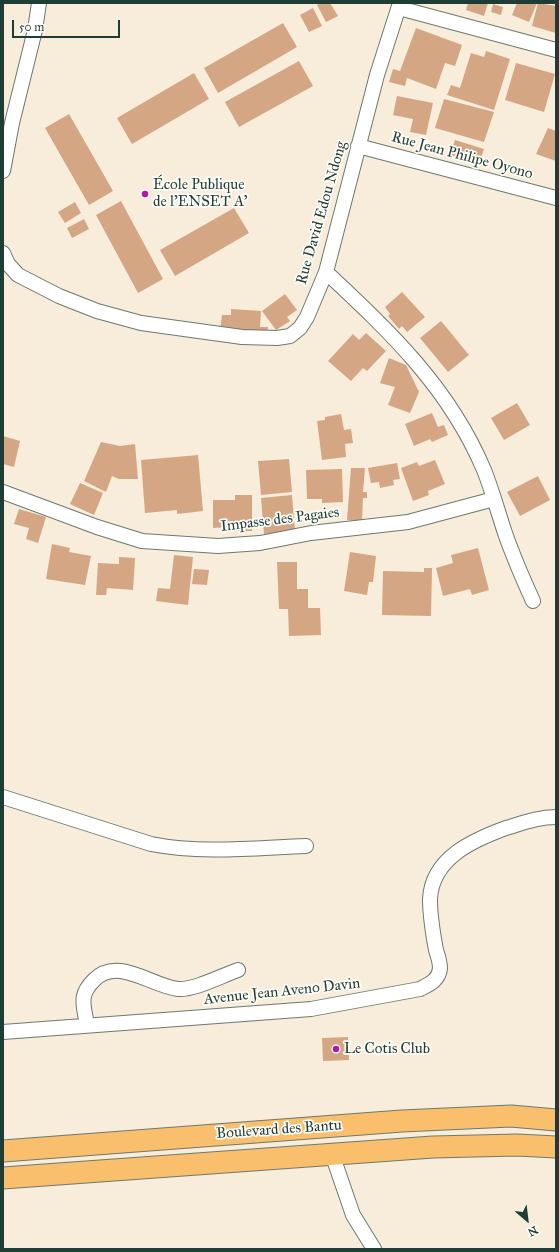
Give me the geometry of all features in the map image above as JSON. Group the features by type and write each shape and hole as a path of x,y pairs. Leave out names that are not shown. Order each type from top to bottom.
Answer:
{"highway":[{"name":"Boulevard des Bantu","path":"3,1151 402,1121 511,1116 556,1120"},
{"name":"Boulevard des Bantu","path":"3,1178 332,1154 518,1144 556,1147"}],"street":[{"path":"3,171 12,123 39,3"},
{"path":"400,5 556,50"},
{"name":"Rue David Edou Ndong","path":"3,253 8,264 18,275 59,296 97,311 141,323 261,338 290,336 300,328 307,317 326,272 377,76 400,5"},
{"name":"Rue Jean Philipe Oyono","path":"358,146 556,198"},
{"path":"326,272 402,345 436,386 470,443 484,470 516,562 533,601"},
{"name":"Impasse des Pagaies","path":"3,492 97,527 142,541 218,546 260,543 311,533 408,522 494,499"},
{"path":"3,797 151,844 175,849 198,851 306,846"},
{"name":"Avenue Jean Aveno Davin","path":"3,1032 311,1009 420,990 434,982 439,975 440,967 431,917 430,898 433,884 441,868 458,850 482,836 533,819 556,817"},
{"path":"87,1025 82,1000 87,988 98,976 112,971 124,972 177,989 189,988 238,970"},
{"path":"332,1154 353,1216 374,1249"}],"building":[{"path":"321,3 330,3 338,16 326,22 317,5"},
{"path":"468,3 488,3 484,16 466,10"},
{"path":"517,3 537,3 529,22 512,15"},
{"path":"538,3 556,6 556,33 532,26"},
{"path":"493,4 503,7 501,15 491,12"},
{"path":"313,8 322,26 309,32 300,15"},
{"path":"283,23 297,47 218,93 204,68"},
{"path":"416,28 462,45 455,66 445,63 436,89 407,78 405,86 389,82 393,69 400,71"},
{"path":"486,51 510,59 494,110 447,95 451,85 460,88 471,53 484,57"},
{"path":"299,61 313,86 239,127 225,102"},
{"path":"516,63 555,74 544,112 505,100"},
{"path":"194,73 209,99 132,144 117,118"},
{"path":"397,96 433,103 426,135 410,132 413,119 393,115"},
{"path":"444,99 494,112 484,142 435,128"},
{"path":"69,114 113,191 89,205 45,128"},
{"path":"548,128 556,131 556,161 536,154"},
{"path":"455,140 484,149 479,164 450,155"},
{"path":"121,201 163,279 138,293 96,215"},
{"path":"75,202 81,213 65,223 58,212"},
{"path":"234,208 249,233 175,276 160,250"},
{"path":"84,219 89,229 72,238 67,228"},
{"path":"402,292 425,317 407,332 402,326 399,329 388,316 390,314 385,307"},
{"path":"285,294 297,310 287,317 290,321 276,330 262,311"},
{"path":"231,309 261,311 260,327 268,327 267,335 220,331 222,315 231,315"},
{"path":"441,321 469,355 448,372 420,338"},
{"path":"366,333 386,351 367,371 363,368 351,381 328,361 353,334 359,340"},
{"path":"389,358 406,365 419,392 410,413 388,405 395,387 380,383"},
{"path":"517,403 530,425 504,440 491,418"},
{"path":"432,413 438,427 444,425 448,435 432,442 430,439 414,446 405,424"},
{"path":"341,414 344,430 351,429 353,443 345,444 346,457 322,460 317,421 325,420 325,417"},
{"path":"3,436 20,441 14,467 3,464"},
{"path":"101,442 120,446 135,444 138,479 119,479 112,476 106,492 84,481"},
{"path":"198,455 203,511 177,514 177,510 145,513 141,460"},
{"path":"289,459 292,492 261,495 258,461"},
{"path":"435,460 445,484 428,491 429,495 413,501 401,468 417,462 419,466"},
{"path":"397,463 400,479 393,480 394,485 380,488 379,482 371,483 368,468"},
{"path":"351,468 365,468 363,492 367,492 367,498 363,498 362,521 347,520"},
{"path":"342,469 343,502 322,503 322,499 307,499 306,470"},
{"path":"538,476 550,500 520,516 507,492"},
{"path":"80,483 103,493 94,515 70,504"},
{"path":"235,495 252,495 252,531 229,531 229,527 213,528 213,500 235,500"},
{"path":"292,495 295,531 264,534 261,498"},
{"path":"19,509 46,517 38,543 26,539 29,528 14,524"},
{"path":"52,544 70,548 69,552 91,556 85,585 46,579"},
{"path":"478,548 489,590 472,595 470,589 443,596 436,568 453,563 451,555"},
{"path":"350,552 376,556 373,582 369,582 367,595 344,591"},
{"path":"174,555 193,557 188,605 156,601 158,588 170,589"},
{"path":"119,557 135,558 133,590 107,588 106,595 96,595 98,563 119,564"},
{"path":"277,562 297,562 297,589 308,589 308,608 320,608 321,635 289,636 288,609 279,609"},
{"path":"424,568 432,568 431,616 382,615 383,571 424,572"},
{"path":"194,569 209,570 207,585 192,584"},
{"name":"Le Cotis Club","path":"348,1037 349,1060 323,1061 322,1038"}],"place":[{"name":"École Publique de l'ENSET A'","path":"145,194"},
{"name":"Le Cotis Club","path":"336,1049"}]}
